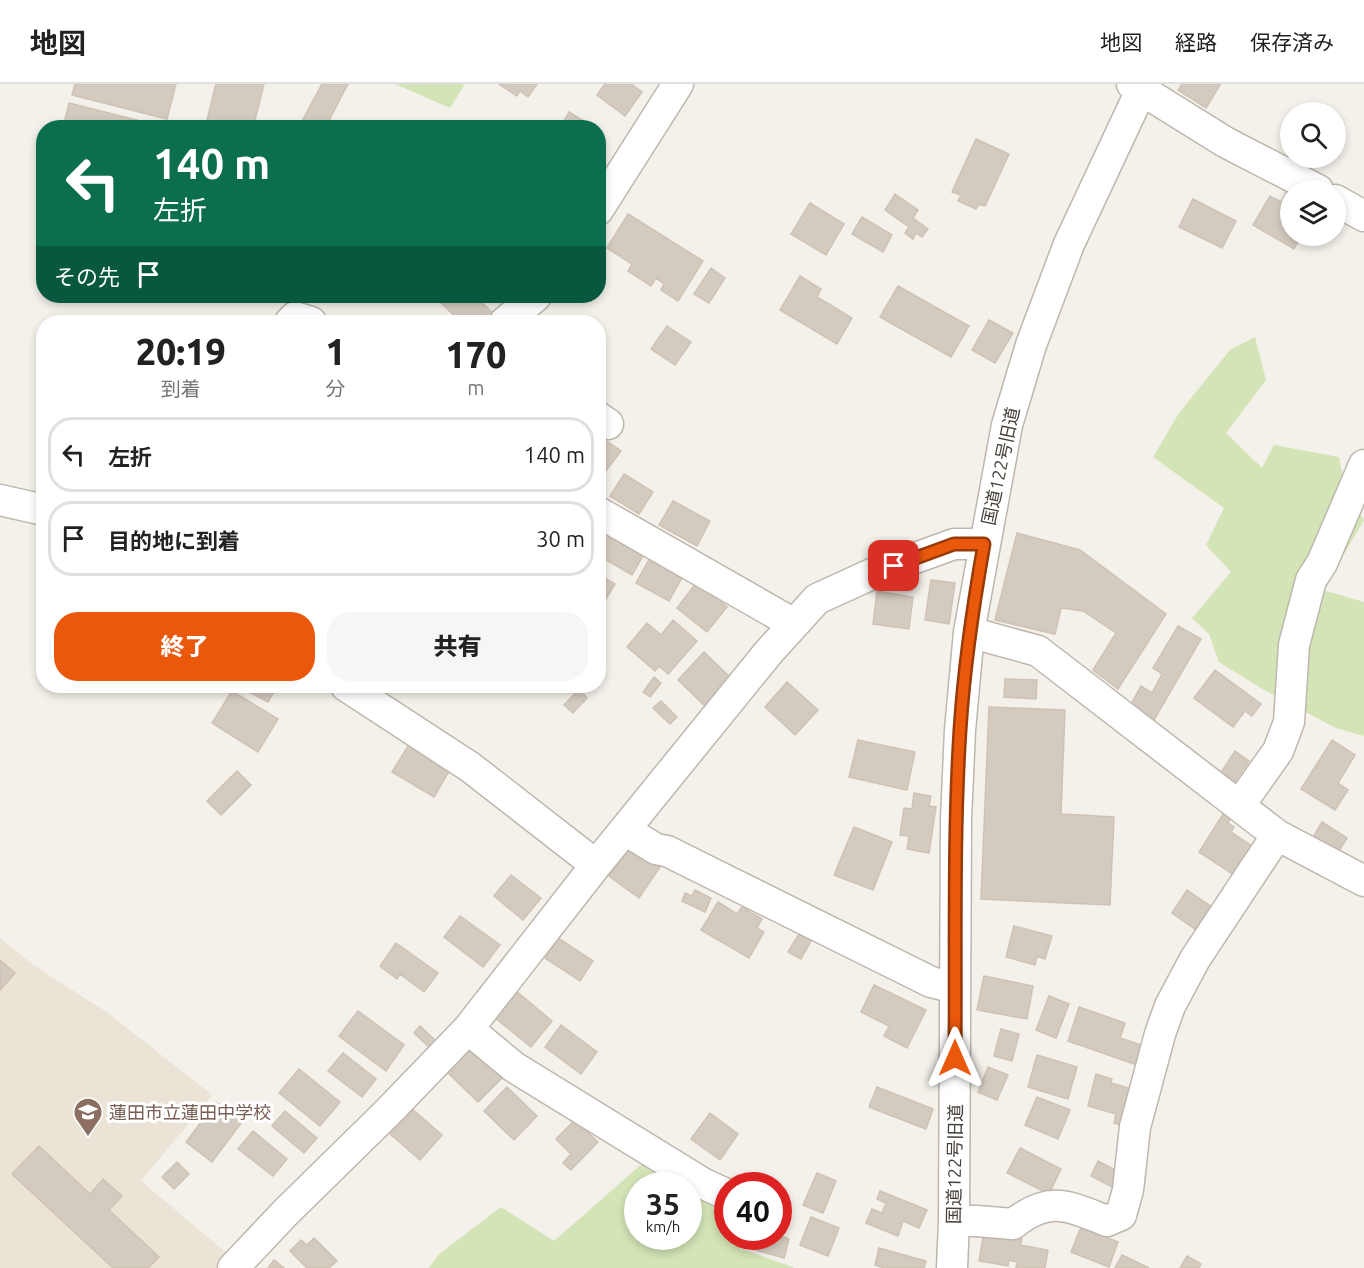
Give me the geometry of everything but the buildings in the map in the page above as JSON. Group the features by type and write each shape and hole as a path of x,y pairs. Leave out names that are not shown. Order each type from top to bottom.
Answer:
{"street":[{"path":"606,197 672,86"},
{"path":"1139,86 1225,142 1299,180"},
{"name":"国道122号旧道","path":"952,1268 956,819 959,741 969,632 1007,425 1034,335 1069,244 1139,86"},
{"path":"1346,206 1364,216"},
{"path":"513,315 528,303"},
{"path":"1239,806 1278,752 1289,722 1294,645 1311,580 1322,563 1364,465"},
{"path":"0,501 36,508"},
{"path":"606,517 794,624"},
{"path":"233,1268 468,1029 768,653 817,599 874,573 954,544 984,544"},
{"path":"969,632 1038,651 1277,835 1364,881"},
{"path":"360,693 470,767 596,866"},
{"path":"625,830 656,849 677,856 931,982 955,988"},
{"path":"954,1221 1014,1224 1028,1212 1049,1204 1074,1209 1107,1221 1121,1215 1128,1190 1135,1127 1160,1034 1170,1006 1196,960 1277,835"},
{"path":"468,1029 514,1067 714,1189"}],"shaded area":[{"name":"蓮田市立蓮田中学校","path":"0,938 33,965 108,1013 212,1095 141,1181 230,1256 218,1268 0,1268"}],"green space":[{"path":"395,84 465,84 450,108"},
{"path":"1255,337 1266,380 1226,433 1262,468 1274,445 1339,457 1346,492 1364,520 1323,590 1364,602 1364,736 1336,728 1264,690 1219,662 1209,634 1192,618 1231,572 1206,545 1224,508 1153,457 1179,413 1230,350"},
{"path":"643,1163 661,1172 633,1172"},
{"path":"624,1180 624,1250 702,1250 702,1193 714,1199 714,1250 745,1250 795,1268 429,1268 438,1255 501,1207 554,1241"}],"place":[{"name":"蓮田市立蓮田中学校","path":"88,1138"}],"route":[{"path":"894,566 954,544 984,544 969,632 960,730 956,819 955,1058"}]}
